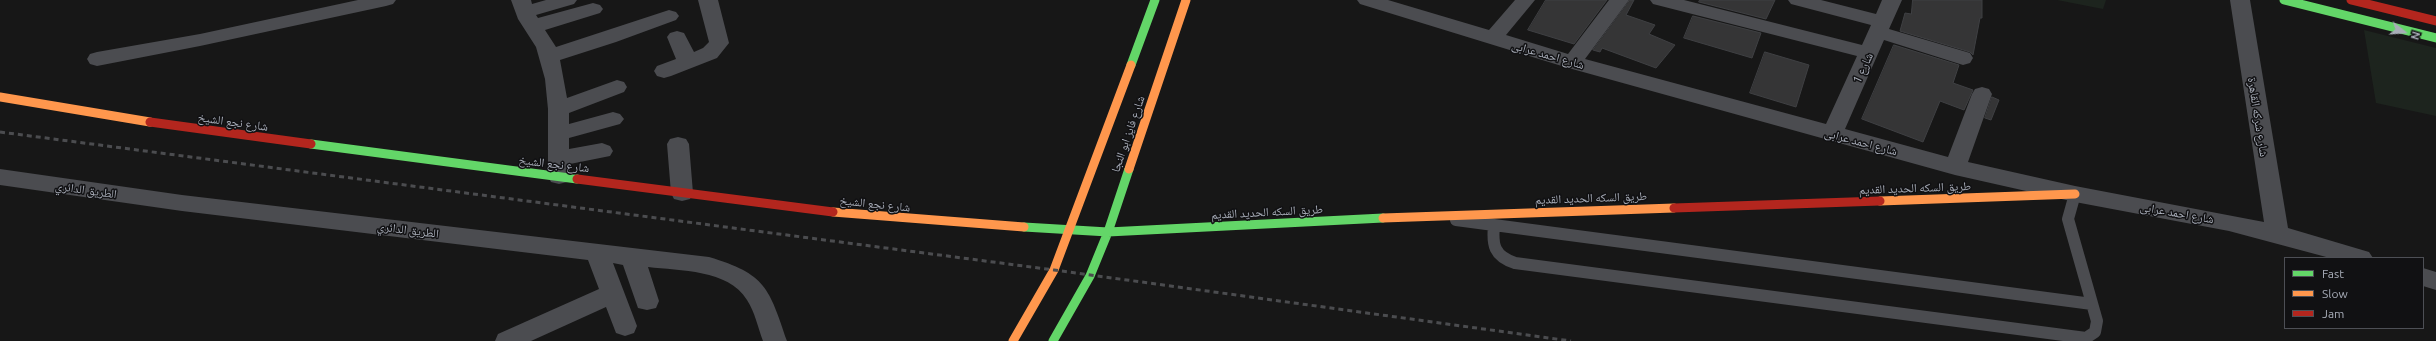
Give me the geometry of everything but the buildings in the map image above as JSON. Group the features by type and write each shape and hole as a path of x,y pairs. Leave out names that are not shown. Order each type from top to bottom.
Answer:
{"street":[{"path":"97,59 200,40 386,0"},
{"path":"527,13 567,0"},
{"path":"664,71 710,52 719,43 708,0"},
{"name":"شارع فايز ابو النجا","path":"1012,341 1054,270 1070,231 1155,0"},
{"name":"شارع فايز ابو النجا","path":"1053,341 1090,276 1108,232 1186,0"},
{"name":"شارع احمد عرابى","path":"1367,0 1572,62 1832,135 1955,167 2075,194 2277,234 2357,257"},
{"path":"1492,39 1525,0"},
{"path":"1572,62 1619,0"},
{"path":"1660,0 1870,53"},
{"path":"1798,0 1881,27 1963,58"},
{"name":"شارع 1","path":"1832,135 1870,53 1892,0"},
{"name":"شارع شركه القاهرة","path":"2240,0 2277,234"},
{"path":"2284,0 2436,38"},
{"path":"2351,0 2436,21"},
{"path":"527,13 560,17 593,9"},
{"path":"527,13 547,52 558,109 559,168 602,151"},
{"path":"547,52 588,45 649,18 669,16"},
{"path":"547,52 592,29"},
{"path":"677,37 688,62"},
{"path":"558,109 617,87"},
{"path":"1955,167 1982,94"},
{"name":"شارع نجع الشيخ","path":"0,97 179,127 559,168 682,192 902,219 1070,231 1108,232"},
{"path":"558,134 613,119"},
{"path":"678,144 682,192"},
{"name":"الطريق الدائري","path":"0,177 182,203 709,266 729,271 745,280 756,292 775,341"},
{"name":"طريق السكه الحديد القديم","path":"1108,232 1423,216 2075,194"},
{"path":"598,252 625,326"},
{"path":"632,256 648,301"},
{"path":"2424,277 2436,282"},
{"path":"507,341 614,294"}],"lane":[{"path":"1494,225 1492,245 1494,250 1502,259 1515,263 2078,338 2094,335 2097,329 2092,304 2068,219 2075,194"},
{"path":"1423,216 2092,304"}],"shaded area":[{"path":"2057,0 2106,0 2103,9"},
{"path":"2364,30 2436,48 2436,116 2376,103"}],"railway":[{"path":"0,132 1054,270 1571,341"}],"traffic: fast":[{"path":"1131,65 1155,0"},
{"path":"2284,0 2436,38"},
{"path":"311,144 577,179"},
{"path":"1053,341 1090,276 1108,232 1129,169"},
{"path":"1024,227 1108,232 1383,218"}],"traffic: slow":[{"path":"1129,169 1186,0"},
{"path":"1013,341 1054,270 1131,65"},
{"path":"0,97 150,122"},
{"path":"1880,201 2075,194"},
{"path":"1383,218 1674,208"},
{"path":"833,212 1024,227"}],"traffic: jam":[{"path":"2351,0 2436,21"},
{"path":"150,122 311,144"},
{"path":"577,179 833,212"},
{"path":"1674,208 1880,201"}]}
